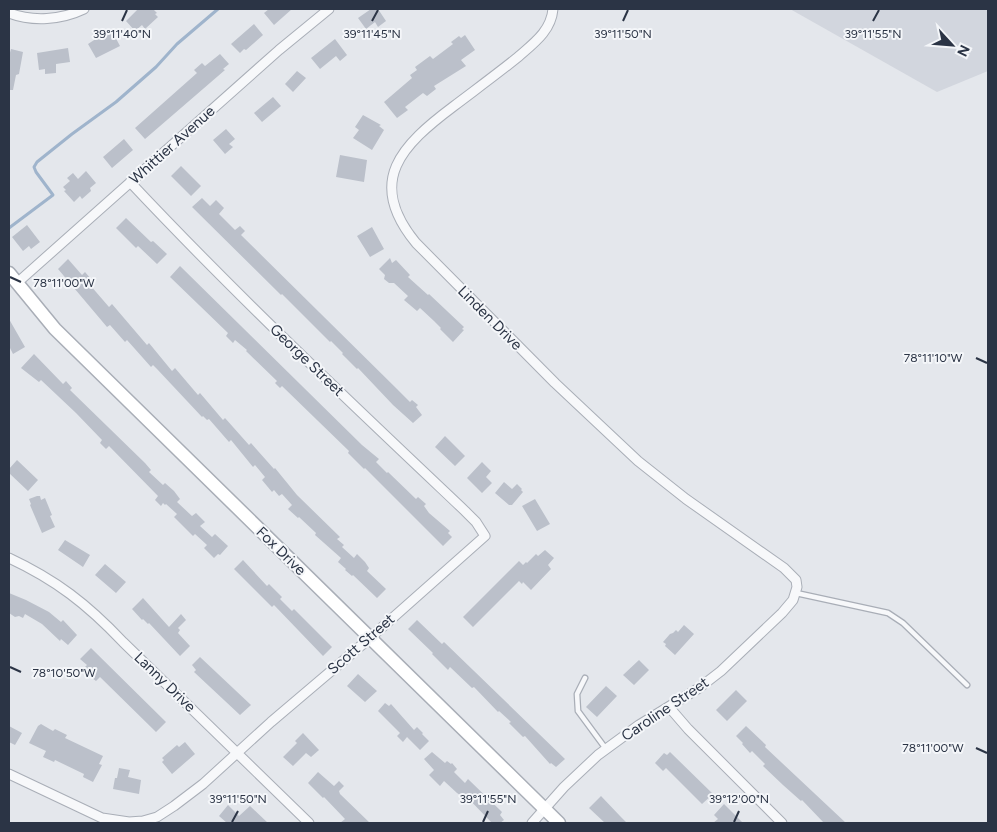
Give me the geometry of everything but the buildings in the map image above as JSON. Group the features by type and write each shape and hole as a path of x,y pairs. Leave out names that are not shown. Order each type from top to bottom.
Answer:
{"main road":[{"name":"Fox Drive","path":"13,278 56,329 559,823"}],"street":[{"path":"9,13 27,17 60,17 84,9"},
{"name":"Whittier Avenue","path":"13,278 130,182 328,9"},
{"name":"Linden Drive","path":"553,9 548,25 535,43 426,127 408,144 394,169 392,182 394,207 402,223 416,243 562,390 638,462 660,480 792,574 796,580 796,593"},
{"name":"George Street","path":"130,182 175,230 308,362 465,511 476,522 485,536"},
{"name":"Scott Street","path":"9,774 100,821 129,822 157,817 202,784 485,536"},
{"name":"Lanny Drive","path":"9,558 48,578 98,615 309,823"},
{"name":"Caroline Street","path":"532,823 564,787 606,749 699,688 721,671 782,614 796,593"},
{"path":"669,707 688,729 782,823"}],"lane":[{"path":"796,593 888,614 903,623 968,685"},
{"path":"585,678 577,694 578,711 606,749"}],"shaded area":[{"path":"790,9 988,9 988,71 937,92"}],"waterway":[{"path":"9,228 53,195 36,172 34,167 37,162 116,102 156,67 177,44 218,9"}]}
